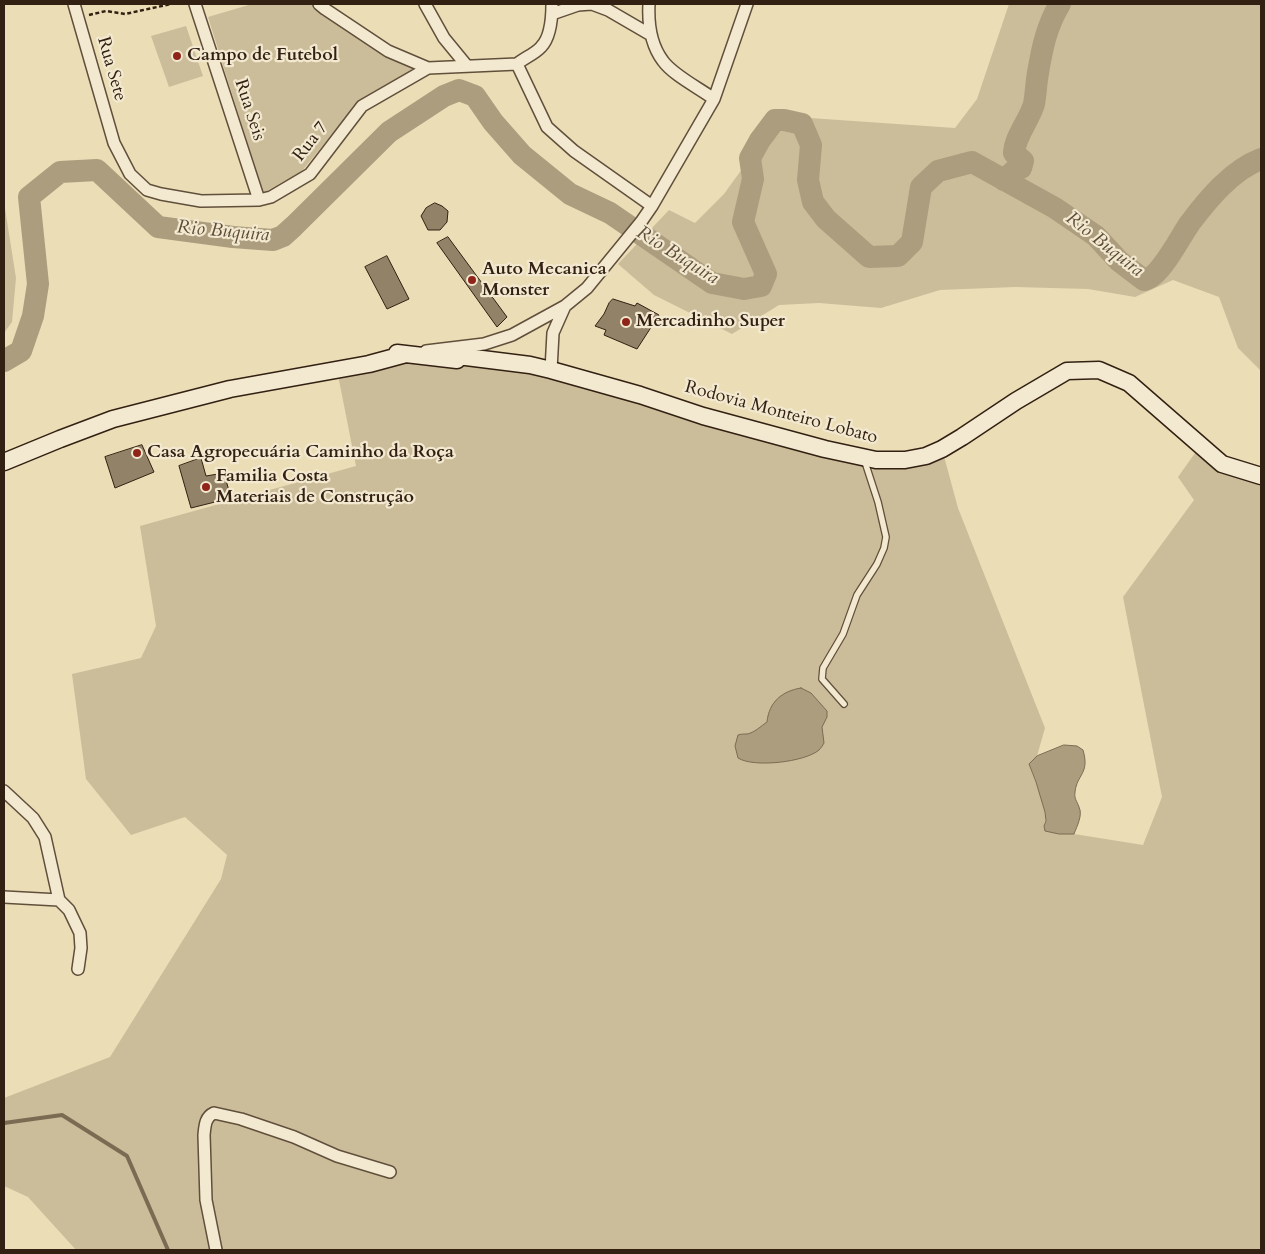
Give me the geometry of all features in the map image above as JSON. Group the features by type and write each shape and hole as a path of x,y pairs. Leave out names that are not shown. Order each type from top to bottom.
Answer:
{"main road":[{"name":"Rodovia Monteiro Lobato","path":"4,462 60,438 113,419 230,389 369,364 406,354 447,358 458,356 508,362 551,370 640,395 702,416 825,449 876,460 905,460 926,456 962,437 1016,401 1067,371 1099,370 1129,383 1222,464 1261,476"}],"street":[{"name":"Rua Sete","path":"74,4 114,143"},
{"name":"Rua Seis","path":"195,4 259,200"},
{"path":"319,4 388,51 428,68"},
{"path":"425,4 444,38 467,66"},
{"path":"651,35 615,13 592,4 552,9 548,34 541,47 517,64 546,127 574,151 652,206"},
{"path":"649,4 651,35 662,60 670,68 714,99"},
{"path":"406,354 484,344 512,335 565,306 587,288 652,206 714,99 746,4"},
{"name":"Rua 7","path":"114,143 130,174 147,190 201,201 259,200 271,197 310,174 362,106 428,68 517,64"},
{"path":"551,370 553,333 565,306"},
{"path":"4,791 33,818 45,837 59,900 69,910 80,933 81,948 78,969"},
{"path":"4,897 59,900"},
{"path":"216,1250 206,1200 204,1135 208,1118 214,1113 241,1119 294,1137 337,1156 390,1172"}],"lane":[{"path":"844,704 822,679 823,668 843,634 858,595 877,564 884,548 886,537 878,502 863,457"}],"path":[{"path":"78,17 106,11 125,14 171,4"}],"shaded area":[{"path":"252,4 319,4 421,65 358,102 302,171 263,193 208,17"},
{"path":"1009,4 1261,4 1261,371 1238,348 1219,297 1173,280 1135,297 1088,289 1015,287 940,290 881,308 819,303 779,305 732,334 654,295 618,264 669,210 695,223 724,194 750,158 760,140 784,120 802,124 810,118 955,128 977,99"},
{"name":"Campo de Futebol","path":"186,26 203,76 169,87 151,36"},
{"path":"4,202 16,278 12,322 4,333"},
{"path":"406,354 508,362 876,460 942,449 958,508 1045,728 1037,756 1029,764 1041,795 1046,820 1044,826 1059,834 1074,834 1143,845 1162,797 1123,597 1194,500 1178,477 1200,446 1261,476 1261,1250 76,1250 28,1197 4,1186 4,1098 110,1057 221,879 227,855 185,817 131,835 86,779 72,674 141,658 156,626 140,526 356,466 337,370"},
{"path":"801,688 811,693 827,711 827,717 822,727 824,743 820,749 803,758 779,762 755,763 738,758 735,746 738,735 752,732 767,722 770,709 782,695"},
{"path":"1064,745 1077,746 1083,750 1085,758 1084,769 1075,792 1080,813 1074,834 1059,834 1045,831 1045,812 1029,764 1037,756"}],"building":[{"path":"435,203 448,211 447,222 440,230 428,230 421,216 426,208"},
{"name":"Auto Mecanica Monster","path":"448,237 507,317 497,327 437,243"},
{"path":"387,256 409,299 387,309 365,267"},
{"name":"Mercadinho Super","path":"613,299 635,306 637,303 659,315 637,349 604,335 606,330 595,326"},
{"path":"142,445 154,472 115,488 105,457"},
{"name":"Familia Costa Materiais de Construção","path":"201,458 206,476 224,473 231,498 191,508 179,466"}],"waterway":[{"path":"1004,180 1015,170 1021,168 1023,161 1014,153 1015,147 1034,104 1043,46 1048,28 1060,4"},
{"name":"Rio Buquira","path":"4,361 21,351 33,316 38,284 29,197 60,172 97,170 158,227 233,237 273,240 283,236 294,226 389,132 444,96 459,90 475,96 493,122 522,155 570,194 610,213 712,283 744,289 761,286 766,274 743,222 753,179 750,158 760,140 775,120 802,124 811,145 808,180 813,202 826,219 869,257 898,256 912,242 921,187 938,171 972,162 1055,208 1096,236 1119,261 1144,280 1150,278 1163,265 1190,223 1221,186 1240,170 1261,159"},
{"path":"4,1123 62,1115 127,1156 168,1250"}],"place":[{"name":"Campo de Futebol","path":"177,56"},
{"name":"Auto Mecanica Monster","path":"472,280"},
{"name":"Mercadinho Super","path":"626,322"},
{"name":"Casa Agropecuária Caminho da Roça","path":"137,453"},
{"name":"Familia Costa Materiais de Construção","path":"206,487"}]}
